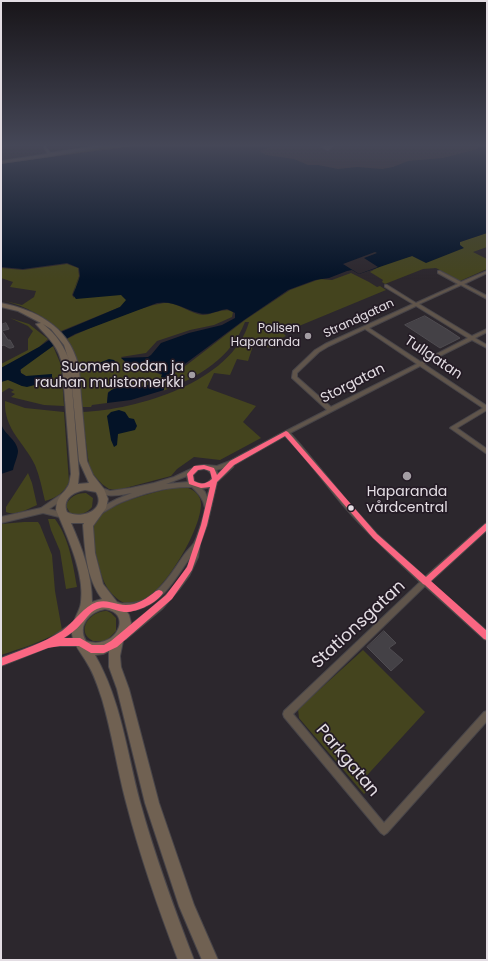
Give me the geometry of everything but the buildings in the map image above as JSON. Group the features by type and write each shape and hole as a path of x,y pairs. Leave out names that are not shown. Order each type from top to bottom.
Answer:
{"highway":[{"path":"1,305 31,314 58,337 74,364 83,461 88,473 102,494 103,500 102,506 88,525 90,553 98,586 123,613 125,622 124,631 118,640 111,646 94,650 82,644"},
{"path":"1,309 25,317 50,330"},
{"path":"64,347 75,474 73,485 60,505 75,542 87,588 88,598 77,634 101,678 108,699 143,839 157,884 186,960"},
{"path":"68,492 83,486 92,486 98,489"},
{"path":"63,515 69,519 79,520 89,518 97,513"},
{"path":"81,618 98,605 115,606"},
{"path":"118,640 114,656 115,667 123,689 152,803 187,906 210,960"}],"street":[{"path":"438,272 487,298"},
{"name":"Strandgatan","path":"331,410 294,377 294,374 317,351 415,304 487,272"},
{"path":"386,286 487,346"},
{"name":"Tullgatan","path":"366,328 487,408"},
{"name":"Storgatan","path":"194,485 201,487 206,486 214,481 232,464 286,433 487,330"},
{"path":"487,408 453,428 487,452"},
{"path":"286,433 297,444 356,516 425,582 487,636"},
{"name":"Storgatan","path":"98,489 108,493 119,493 169,482 201,467 217,468 232,464"},
{"path":"118,640 159,607 178,586 193,562 197,544 204,525 207,506 214,481 215,473 208,468"},
{"path":"192,471 190,478 202,494 207,506"},
{"path":"97,513 112,503 127,497 177,485 194,485"},
{"path":"1,520 43,510 68,492"},
{"path":"43,510 63,515"},
{"name":"Stationsgatan","path":"287,714 425,582 487,526"},
{"path":"115,606 134,608 148,602 169,581 188,553 197,544"},
{"path":"1,662 48,644 81,618"},
{"path":"48,644 82,644"},
{"name":"Parkgatan","path":"287,714 384,830 487,715"}],"shaded area":[{"path":"487,233 487,247 473,252 487,259 487,269 460,281 436,268 423,269 385,284 382,282 383,280 370,272 380,266 403,258 463,248 460,245 460,242"},
{"path":"67,264 78,268 79,276 72,295 74,298 75,288 79,278 169,279 120,307 61,331 49,321 35,313 5,301 22,305 34,297 36,291 10,287 13,282 1,278 1,268 23,270"},
{"path":"351,273 377,287 380,286 386,290 299,326 300,328 289,333 283,333 286,336 271,343 277,348 253,346 248,361 237,359 230,375 214,373 207,388 256,406 243,422 261,438 220,460 194,457 177,469 171,476 117,490 109,489 93,474 89,465 82,412 129,406 180,389 203,376 223,361 239,343 249,322 245,322 239,335 222,356 201,373 163,391 164,390 151,384 141,387 117,388 108,392 107,403 92,405 91,407 82,407 76,358 67,339 87,329 118,317 160,304 172,304 203,315 226,310 233,312 232,317 214,325 190,330 157,341 146,353 121,357 126,364 131,363 140,365 162,375 162,377 167,378 188,364 245,320 290,290 320,279 332,280"},
{"path":"10,318 29,324 48,339 39,347 1,368 1,364 28,350 28,339 33,331 28,326"},
{"path":"53,346 61,365 64,406 44,405 11,397 15,394 11,392 14,390 9,388 1,393 1,382 7,380 22,386 32,376 26,376 21,373 21,368"},
{"path":"5,401 25,408 64,412 69,482 65,489 56,497 45,501 40,478 35,465 11,428"},
{"path":"28,473 37,505 18,513 6,512 6,507"},
{"path":"180,486 194,491 201,500 199,515 189,543 172,571 153,593 142,601 126,604 110,592 104,581 91,536 94,522 102,514 128,501"},
{"path":"86,493 93,498 92,507 82,514 70,513 66,506 69,500 76,495"},
{"path":"48,519 55,519 64,534 70,552 77,587 66,589 60,551"},
{"path":"38,522 52,555 55,591 62,630 40,641 1,655 1,524"},
{"path":"107,611 116,618 116,631 106,641 93,641 87,637 85,632 87,622 95,614"},
{"path":"363,650 425,712 360,783 367,791 364,794 299,718 298,709"}],"water":[{"path":"1,189 487,189 487,233 460,242 460,245 464,248 426,263 412,256 359,274 352,270 347,271 329,278 315,280 288,290 244,320 166,378 161,377 162,374 145,366 132,362 127,363 121,358 148,357 161,343 189,333 222,325 235,318 235,313 227,309 203,314 173,304 163,302 157,303 75,334 53,346 20,370 21,373 26,376 52,374 50,381 27,387 8,380 1,382 1,368 39,347 61,332 120,307 126,300 121,295 76,299 73,295 80,276 79,268 67,263 23,269 1,267"},
{"path":"109,359 114,360 117,363 115,366 99,371 89,369 91,366"},
{"path":"151,383 164,383 164,390 131,400 107,403 108,393 112,390 123,387 141,387"},
{"path":"119,410 125,412 129,418 134,419 137,426 135,430 118,434 117,445 114,447 111,440 107,416 111,412"},
{"path":"1,423 4,430 15,443 18,451 13,470 1,474"}],"pier":[{"path":"375,252 377,253 364,258 378,267 359,274 343,264"}],"transit line":[{"path":"286,433 375,536 487,636"},
{"path":"1,662 48,644 60,642 80,642 91,649 104,649 114,644 169,597 190,568 204,525 214,481 232,463 286,433"},
{"path":"204,467 212,470 215,479 210,484 204,486 191,482 190,474 196,468 204,467"},
{"path":"425,582 487,526"},
{"path":"48,643 70,630 89,610 95,606 102,604 123,608 140,606 159,593"}],"place":[{"name":"Polisen Haparanda","path":"308,336"},
{"name":"Suomen sodan ja rauhan muistomerkki","path":"192,375"},
{"name":"Haparanda vårdcentral","path":"407,476"}]}
